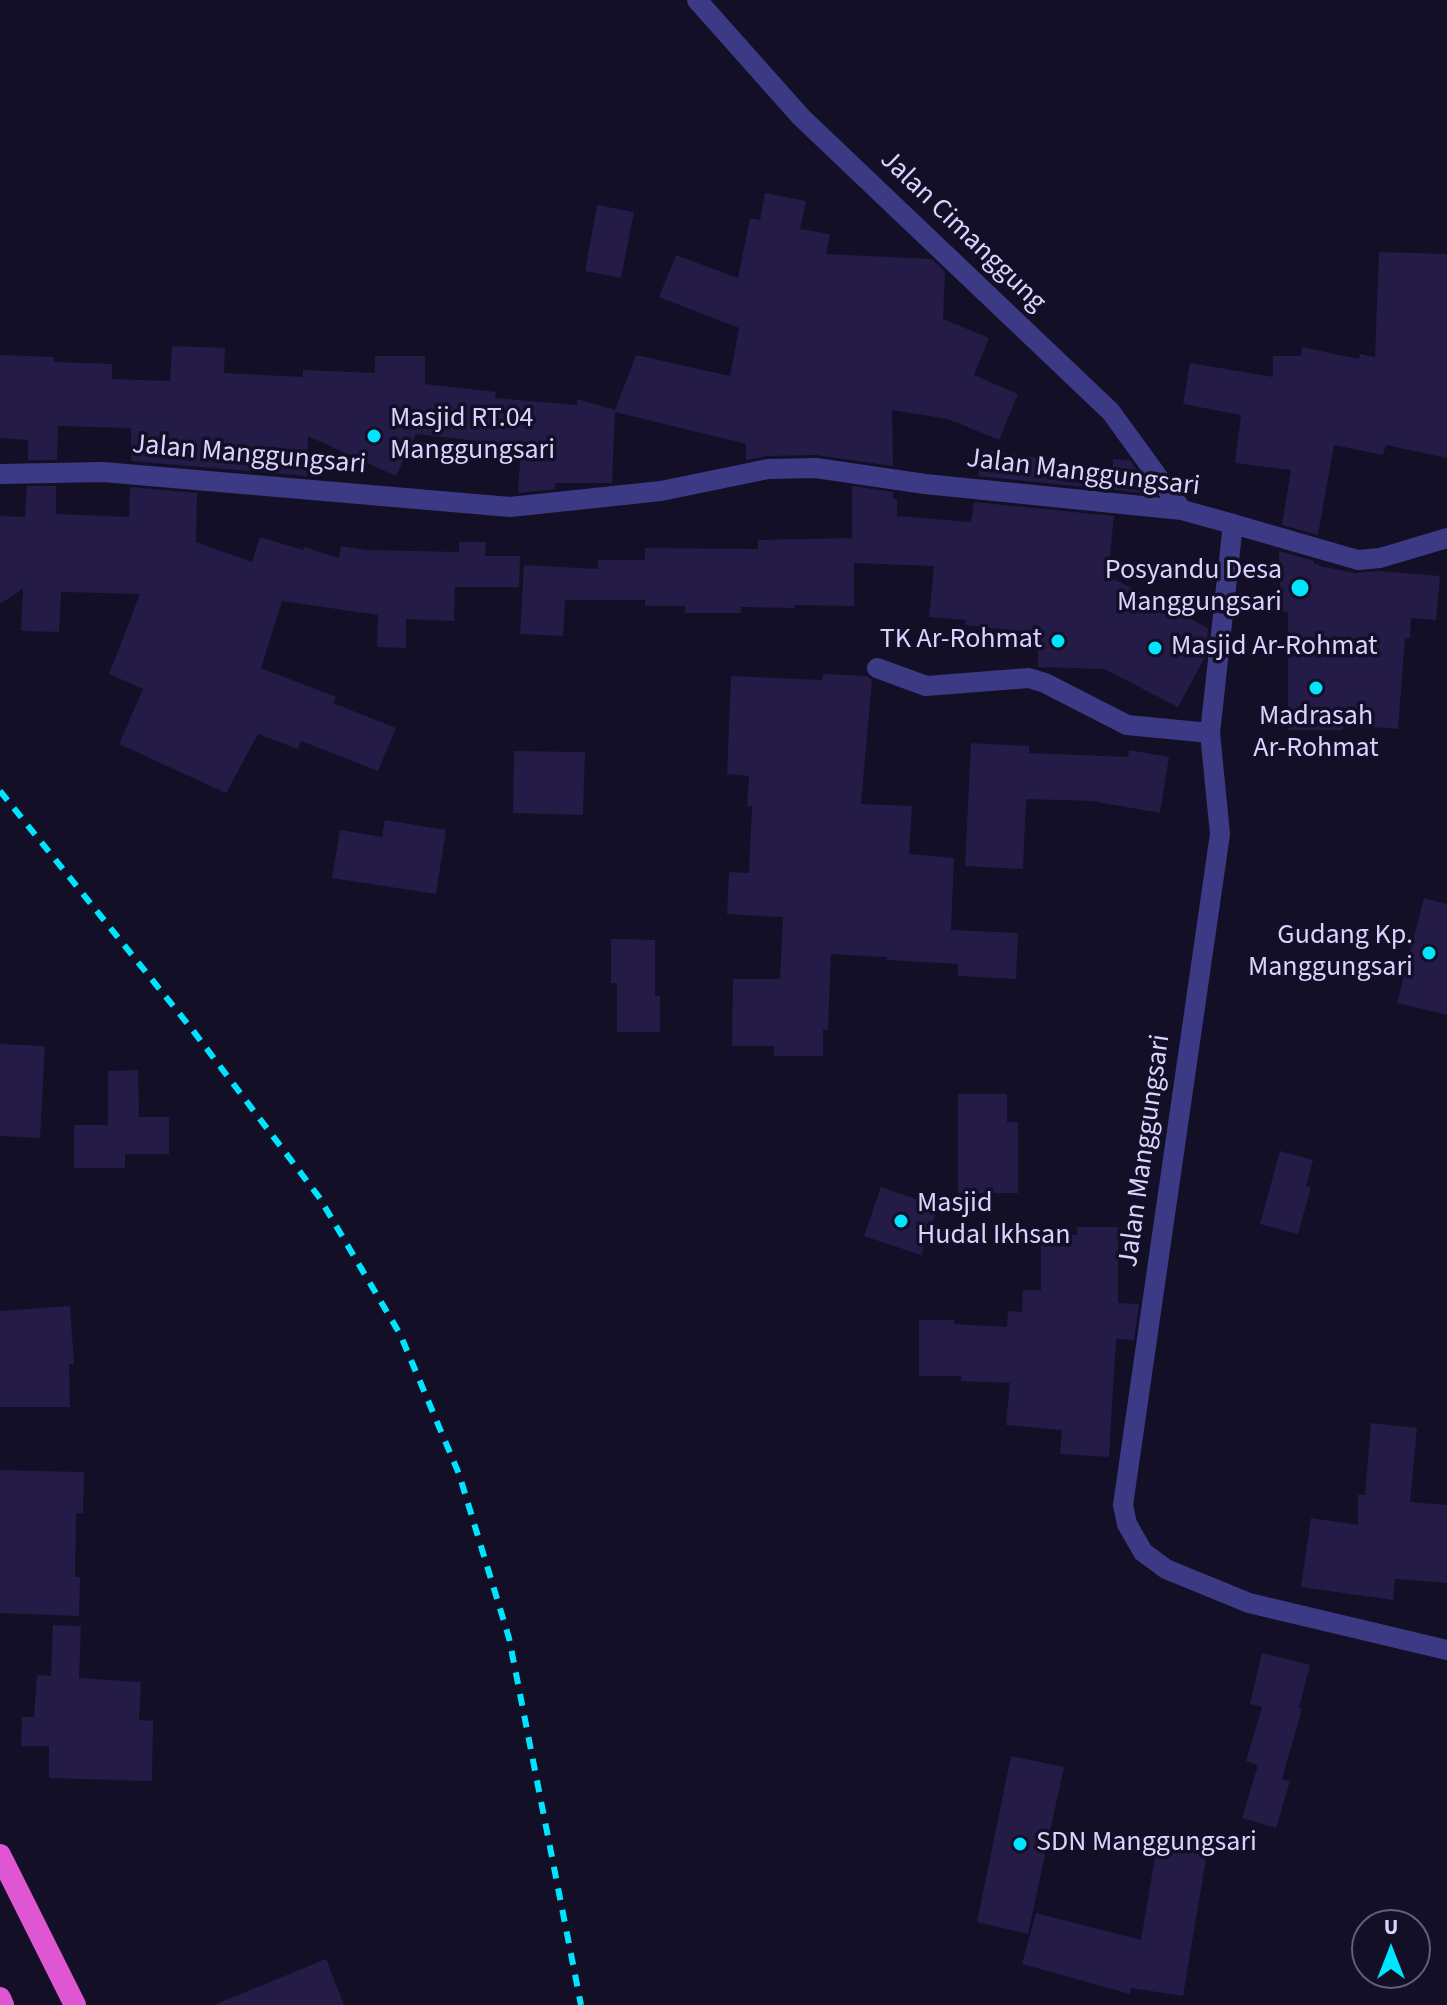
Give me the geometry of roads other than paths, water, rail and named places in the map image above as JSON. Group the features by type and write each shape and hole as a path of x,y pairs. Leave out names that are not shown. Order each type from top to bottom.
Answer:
{"highway":[{"path":"0,1855 75,2005"},
{"path":"0,1998 3,2005"}],"street":[{"name":"Jalan Cimanggung","path":"697,0 801,117 1111,412 1182,510"},
{"name":"Jalan Manggungsari","path":"0,474 103,472 510,507 661,491 768,469 816,468 925,484 1182,510 1233,524 1210,733 1220,834 1123,1505 1127,1524 1143,1552 1166,1569 1249,1603 1447,1650"},
{"path":"1233,524 1358,560 1380,558 1447,538"},
{"path":"877,668 926,686 1029,678 1045,683 1127,725 1210,733"}],"railway":[{"path":"0,791 191,1028 319,1197 400,1334 459,1474 509,1638 581,2005"}],"place":[{"name":"Masjid RT.04 Manggungsari","path":"374,436"},
{"name":"Posyandu Desa Manggungsari","path":"1300,588"},
{"name":"TK Ar-Rohmat","path":"1058,641"},
{"name":"Masjid Ar-Rohmat","path":"1155,648"},
{"name":"Madrasah Ar-Rohmat","path":"1316,688"},
{"name":"Gudang Kp. Manggungsari","path":"1429,953"},
{"name":"Masjid Hudal Ikhsan","path":"901,1221"},
{"name":"SDN Manggungsari","path":"1020,1844"}]}
